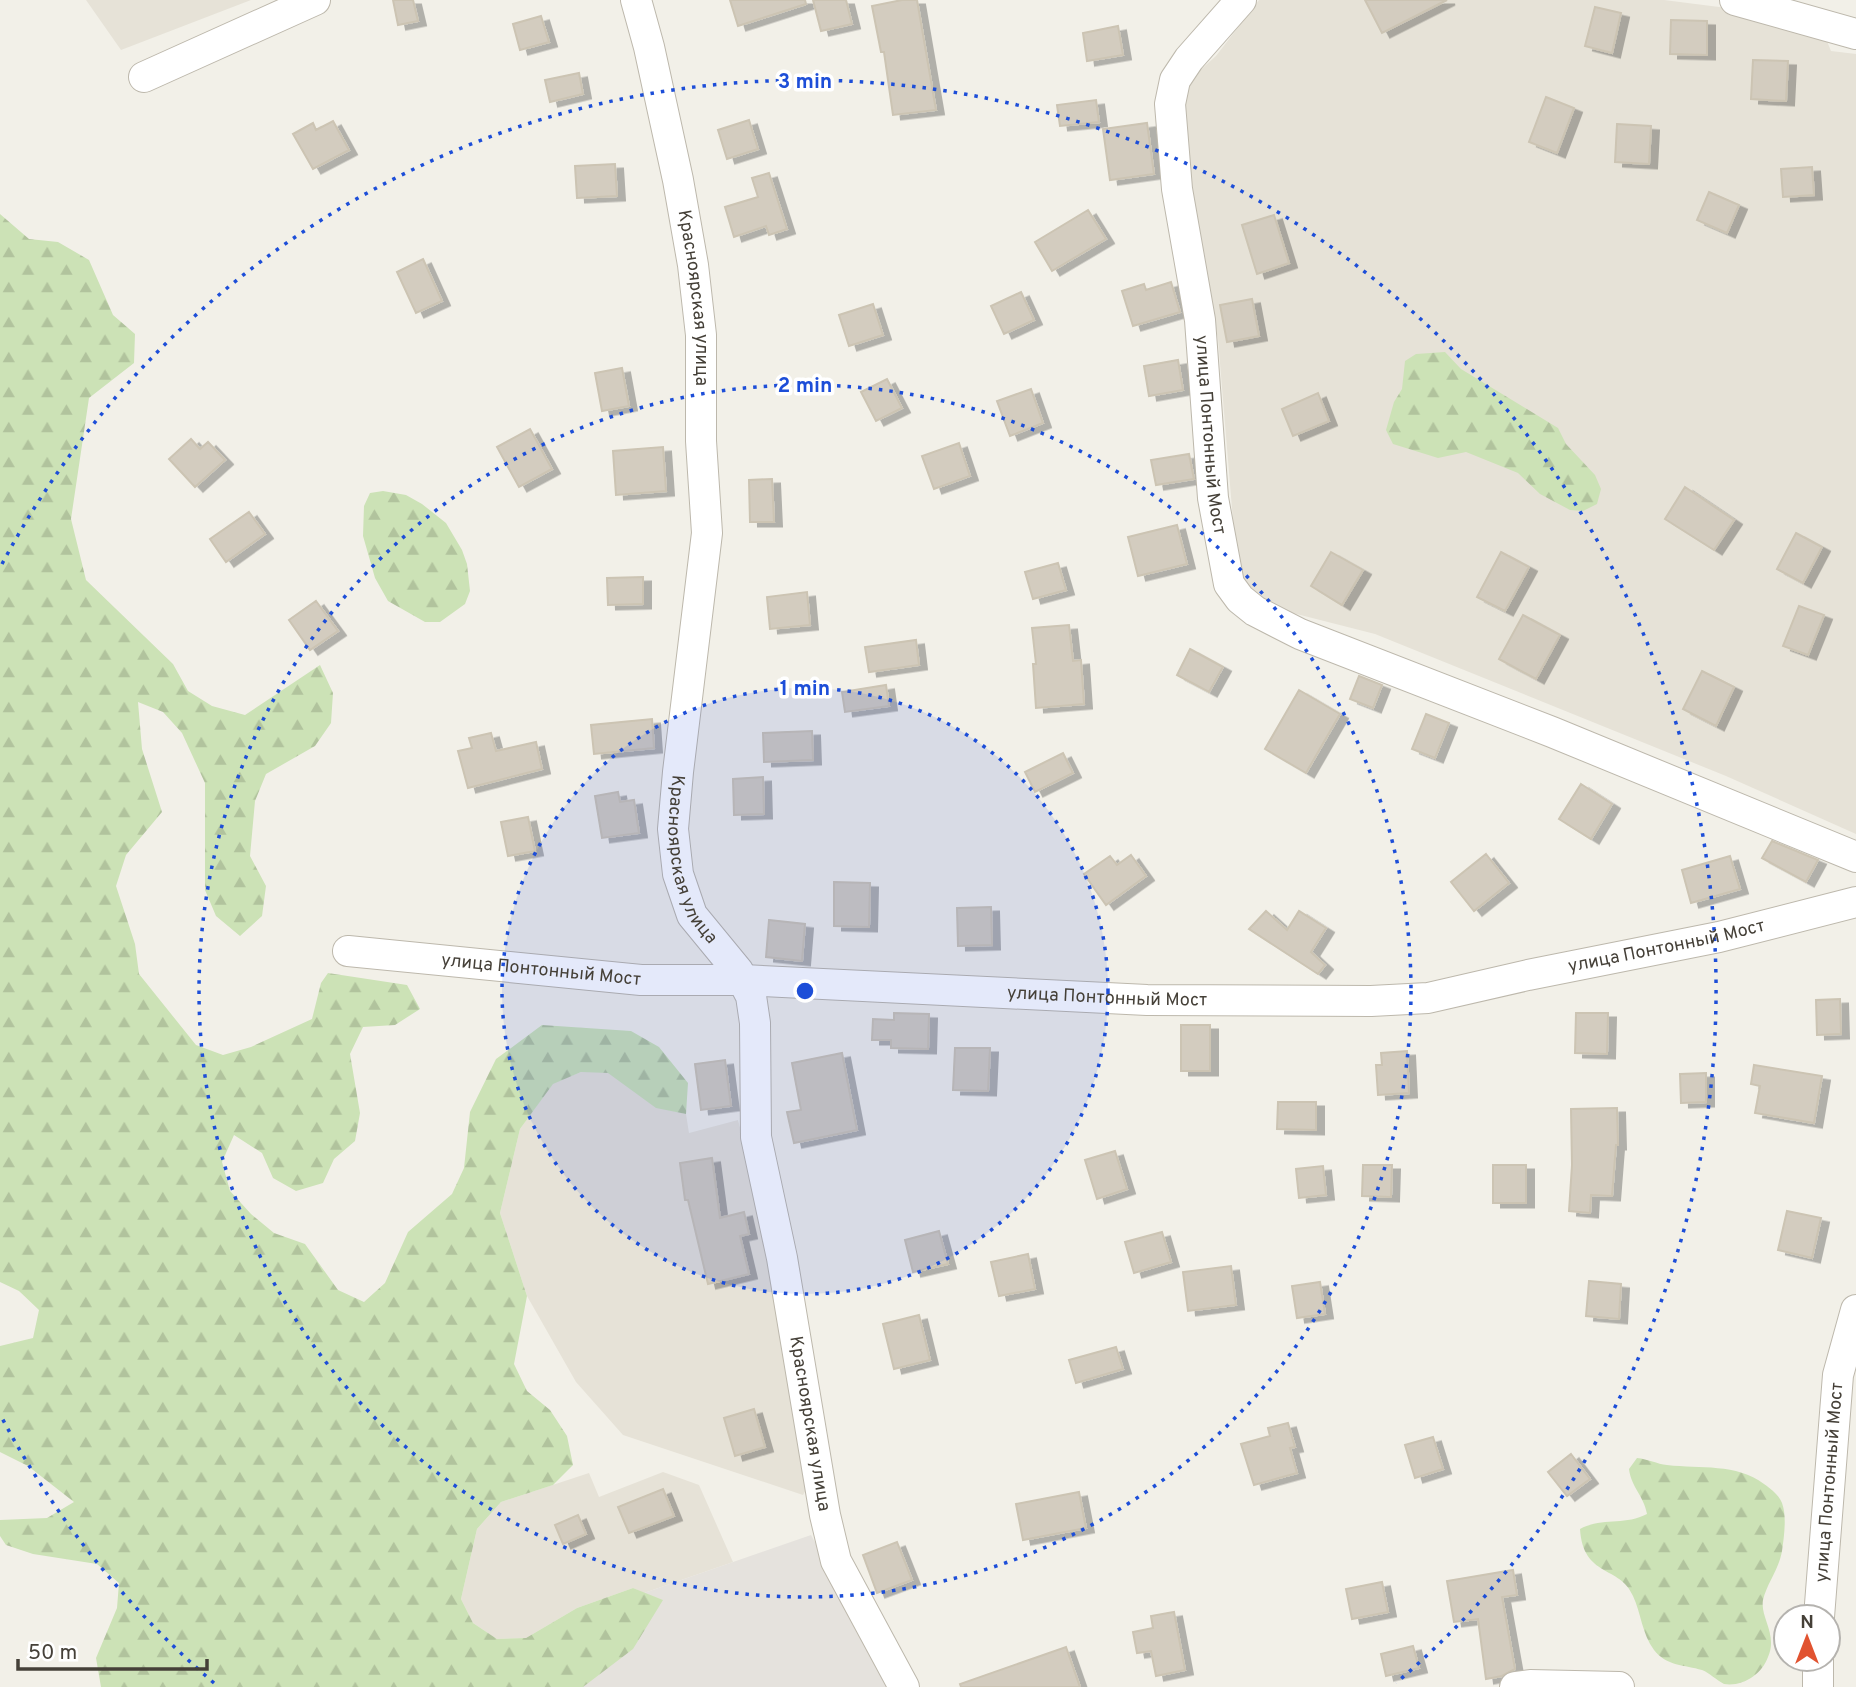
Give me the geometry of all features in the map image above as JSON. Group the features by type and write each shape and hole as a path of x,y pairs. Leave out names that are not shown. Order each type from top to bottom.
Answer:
{"street":[{"path":"144,77 315,0"},
{"name":"Красноярская улица","path":"636,0 678,180 693,265 701,335 701,441 706,533 673,829 678,874 692,915 743,980 751,996 755,1023 756,1137 782,1258 825,1515 836,1561 904,1687"},
{"name":"улица Понтонный Мост","path":"1241,0 1189,59 1175,80 1170,104 1177,189 1200,320 1213,498 1229,584 1240,599 1255,611 1300,634 1552,732 1856,857"},
{"path":"1735,0 1856,34"},
{"name":"улица Понтонный Мост","path":"348,951 641,980 743,980 1147,1000 1371,1001 1428,998 1719,937 1856,902"},
{"name":"улица Понтонный Мост","path":"1820,1603 1838,1375 1856,1310"},
{"path":"1516,1687 1619,1687"}],"shaded area":[{"path":"86,0 251,0 121,50"},
{"path":"1259,0 1664,0 1727,8 1824,34 1831,51 1856,54 1856,834 1726,776 1375,634 1273,608 1246,583 1236,557 1218,339 1185,179 1183,109 1189,80 1216,56"},
{"path":"581,1072 608,1072 656,1107 686,1114 689,1133 738,1120 773,1258 813,1477 803,1495 623,1435 576,1382 527,1296 500,1213 520,1129 553,1083"},
{"path":"663,1472 699,1485 733,1562 644,1593 633,1588 577,1608 526,1638 497,1639 473,1623 461,1599 477,1529 501,1502 589,1473 599,1497"},
{"path":"811,1535 894,1687 583,1687 662,1600 644,1593"}],"green space":[{"path":"0,214 29,239 58,242 89,260 113,315 135,334 134,363 89,398 71,519 86,580 173,664 188,691 212,706 245,715 320,665 333,693 331,723 315,746 266,774 255,801 250,856 266,886 262,916 240,936 216,916 205,890 205,783 182,733 163,712 138,702 142,749 162,812 126,855 116,886 135,944 139,974 196,1045 223,1055 251,1047 312,1019 321,983 328,973 407,985 420,1009 395,1025 363,1027 350,1054 360,1113 355,1141 334,1159 323,1183 296,1191 273,1178 262,1153 234,1135 222,1162 230,1191 251,1214 274,1233 305,1244 338,1290 364,1302 385,1283 408,1232 452,1194 464,1168 470,1112 496,1059 542,1025 631,1031 659,1047 688,1083 686,1114 656,1108 608,1073 581,1072 553,1084 520,1129 500,1213 527,1296 514,1364 527,1391 550,1410 567,1436 573,1465 553,1485 501,1502 477,1529 461,1599 473,1623 497,1639 526,1638 577,1608 633,1588 663,1600 633,1649 583,1687 101,1687 96,1658 117,1608 119,1583 97,1564 33,1554 6,1545 0,1536 0,1520 47,1518 74,1502 28,1466 0,1452 0,1346 33,1338 39,1310 19,1291 0,1282"},
{"path":"1445,352 1461,369 1558,428 1566,444 1595,475 1601,489 1597,504 1583,511 1570,510 1540,494 1518,473 1466,452 1438,458 1393,444 1386,430 1394,402 1402,389 1405,361 1416,354"},
{"path":"383,491 406,495 422,504 446,523 462,550 467,564 470,591 465,604 440,622 425,622 388,601 375,578 363,536 364,506 370,493"},
{"path":"1637,1458 1667,1465 1718,1468 1742,1473 1764,1484 1781,1500 1785,1520 1782,1551 1763,1600 1771,1649 1761,1669 1751,1678 1724,1684 1702,1670 1664,1659 1654,1650 1647,1637 1636,1603 1627,1586 1588,1556 1580,1529 1588,1525 1630,1520 1647,1514 1629,1469"}],"building":[{"path":"393,0 413,0 418,21 398,25"},
{"path":"730,0 805,0 806,4 738,26"},
{"path":"813,0 846,0 852,24 821,31"},
{"path":"917,0 936,110 893,115 884,52 881,52 872,6"},
{"path":"1365,0 1447,0 1382,33"},
{"path":"1595,7 1621,13 1612,53 1585,46"},
{"path":"541,16 549,42 520,50 513,24"},
{"path":"1671,20 1707,21 1707,55 1670,54"},
{"path":"1118,26 1123,55 1087,61 1083,33"},
{"path":"1753,60 1788,61 1786,101 1751,99"},
{"path":"579,73 583,94 550,102 545,80"},
{"path":"1546,97 1574,108 1557,153 1529,142"},
{"path":"1096,100 1099,122 1060,126 1057,105"},
{"path":"749,120 758,149 727,159 718,130"},
{"path":"333,121 349,150 313,169 293,134 313,123 316,130"},
{"path":"1147,123 1154,174 1110,180 1103,129"},
{"path":"1617,124 1651,126 1649,164 1615,162"},
{"path":"615,164 617,196 577,198 575,166"},
{"path":"1812,167 1814,195 1783,197 1781,169"},
{"path":"769,173 787,229 769,235 766,226 734,237 725,207 758,197 752,178"},
{"path":"1709,192 1739,205 1727,233 1697,220"},
{"path":"1088,210 1106,239 1052,271 1035,242"},
{"path":"1274,215 1289,263 1257,274 1242,225"},
{"path":"423,259 442,301 416,313 397,272"},
{"path":"1171,282 1180,312 1133,326 1122,291 1144,284 1146,290"},
{"path":"1021,292 1034,320 1004,334 991,306"},
{"path":"1252,299 1259,336 1227,342 1220,305"},
{"path":"873,304 883,335 849,346 839,315"},
{"path":"1178,360 1183,390 1149,396 1144,366"},
{"path":"622,368 629,406 602,411 595,373"},
{"path":"887,379 902,408 876,421 861,392"},
{"path":"1031,389 1043,423 1010,436 997,401"},
{"path":"1318,393 1329,421 1293,436 1282,409"},
{"path":"530,429 552,469 519,487 497,447"},
{"path":"191,439 200,449 208,442 225,460 195,487 169,459"},
{"path":"959,443 970,476 934,489 922,456"},
{"path":"663,447 666,491 616,495 613,451"},
{"path":"1189,454 1194,479 1156,485 1151,460"},
{"path":"772,479 774,522 750,522 749,480"},
{"path":"1685,487 1734,520 1714,550 1665,519"},
{"path":"249,512 265,534 226,562 210,539"},
{"path":"1177,525 1187,564 1138,576 1128,537"},
{"path":"1796,533 1822,547 1803,583 1777,569"},
{"path":"1331,552 1363,570 1342,605 1311,586"},
{"path":"1501,552 1529,567 1505,611 1477,597"},
{"path":"1058,563 1066,590 1033,599 1025,572"},
{"path":"643,577 643,604 608,605 607,578"},
{"path":"807,592 810,625 770,629 767,597"},
{"path":"316,601 338,631 310,650 289,620"},
{"path":"1799,606 1824,615 1808,655 1783,646"},
{"path":"1523,615 1560,635 1536,679 1499,659"},
{"path":"1069,625 1073,661 1081,660 1084,704 1036,708 1033,664 1036,664 1032,628"},
{"path":"916,640 919,665 869,672 865,647"},
{"path":"1190,649 1223,667 1209,692 1177,675"},
{"path":"1702,671 1734,687 1716,726 1683,709"},
{"path":"1359,676 1382,685 1373,708 1350,699"},
{"path":"886,685 889,706 845,712 842,692"},
{"path":"1299,690 1340,714 1306,773 1265,749"},
{"path":"1426,714 1449,723 1435,758 1412,749"},
{"path":"652,719 654,748 594,754 591,725"},
{"path":"812,731 813,760 764,762 763,733"},
{"path":"491,733 496,751 536,742 542,769 468,788 458,751 472,748 469,738"},
{"path":"1063,753 1073,773 1035,792 1025,772"},
{"path":"763,777 764,814 734,815 733,779"},
{"path":"1581,784 1612,804 1591,839 1559,819"},
{"path":"618,792 620,802 634,800 639,833 602,838 595,796"},
{"path":"528,817 535,851 508,856 501,822"},
{"path":"1772,841 1818,860 1806,882 1762,858"},
{"path":"1486,854 1509,883 1474,911 1451,882"},
{"path":"1131,855 1146,876 1106,905 1084,874 1110,856 1117,865"},
{"path":"1730,856 1740,889 1691,903 1682,870"},
{"path":"834,882 870,883 869,927 834,926"},
{"path":"991,907 992,945 958,946 957,908"},
{"path":"1266,911 1287,930 1299,911 1326,928 1311,952 1325,965 1318,974 1249,929"},
{"path":"769,920 805,924 802,961 766,957"},
{"path":"1840,999 1841,1034 1817,1035 1816,1000"},
{"path":"894,1013 929,1014 928,1049 891,1048 891,1040 872,1040 873,1019 894,1020"},
{"path":"1576,1013 1608,1013 1607,1054 1575,1053"},
{"path":"1181,1025 1210,1025 1210,1071 1181,1071"},
{"path":"955,1048 990,1048 988,1091 953,1090"},
{"path":"1407,1051 1409,1093 1378,1095 1376,1065 1382,1065 1381,1053"},
{"path":"842,1053 857,1130 794,1143 787,1112 801,1110 792,1063"},
{"path":"725,1060 731,1106 701,1110 695,1064"},
{"path":"1754,1065 1822,1076 1814,1123 1755,1113 1760,1086 1751,1084"},
{"path":"1706,1073 1706,1102 1681,1103 1680,1074"},
{"path":"1278,1102 1316,1102 1316,1130 1277,1129"},
{"path":"1617,1108 1618,1145 1612,1196 1591,1195 1590,1213 1569,1211 1571,1109"},
{"path":"1115,1151 1127,1189 1097,1199 1085,1160"},
{"path":"712,1158 720,1218 744,1212 749,1234 740,1236 749,1274 708,1284 688,1200 685,1200 680,1163"},
{"path":"1363,1165 1392,1165 1391,1197 1362,1196"},
{"path":"1493,1165 1526,1165 1526,1203 1493,1203"},
{"path":"1323,1166 1326,1195 1299,1198 1296,1169"},
{"path":"1787,1211 1821,1218 1812,1258 1778,1250"},
{"path":"939,1231 948,1264 913,1272 905,1240"},
{"path":"1162,1232 1171,1262 1134,1273 1125,1242"},
{"path":"1028,1254 1035,1289 999,1296 991,1262"},
{"path":"1231,1266 1236,1305 1188,1311 1183,1272"},
{"path":"1589,1281 1621,1284 1619,1319 1586,1316"},
{"path":"1320,1282 1325,1314 1297,1318 1292,1286"},
{"path":"919,1315 930,1360 894,1369 883,1324"},
{"path":"1116,1347 1123,1369 1076,1383 1069,1360"},
{"path":"754,1409 765,1447 735,1456 724,1418"},
{"path":"1288,1423 1295,1447 1290,1448 1297,1473 1254,1485 1241,1444 1270,1436 1268,1428"},
{"path":"1433,1437 1443,1469 1415,1478 1405,1445"},
{"path":"1571,1454 1590,1479 1567,1496 1548,1472"},
{"path":"663,1489 674,1516 629,1533 618,1507"},
{"path":"1079,1492 1086,1528 1023,1540 1016,1504"},
{"path":"578,1515 586,1534 563,1544 555,1525"},
{"path":"897,1542 912,1580 877,1593 863,1555"},
{"path":"1513,1570 1517,1595 1502,1597 1515,1669 1502,1676 1486,1679 1478,1619 1454,1622 1447,1581"},
{"path":"1382,1582 1388,1612 1352,1619 1346,1589"},
{"path":"1174,1612 1185,1670 1156,1676 1151,1651 1137,1653 1133,1632 1153,1628 1151,1616"},
{"path":"1413,1646 1419,1668 1386,1676 1381,1654"},
{"path":"1066,1647 1080,1687 961,1687 960,1684"}]}
